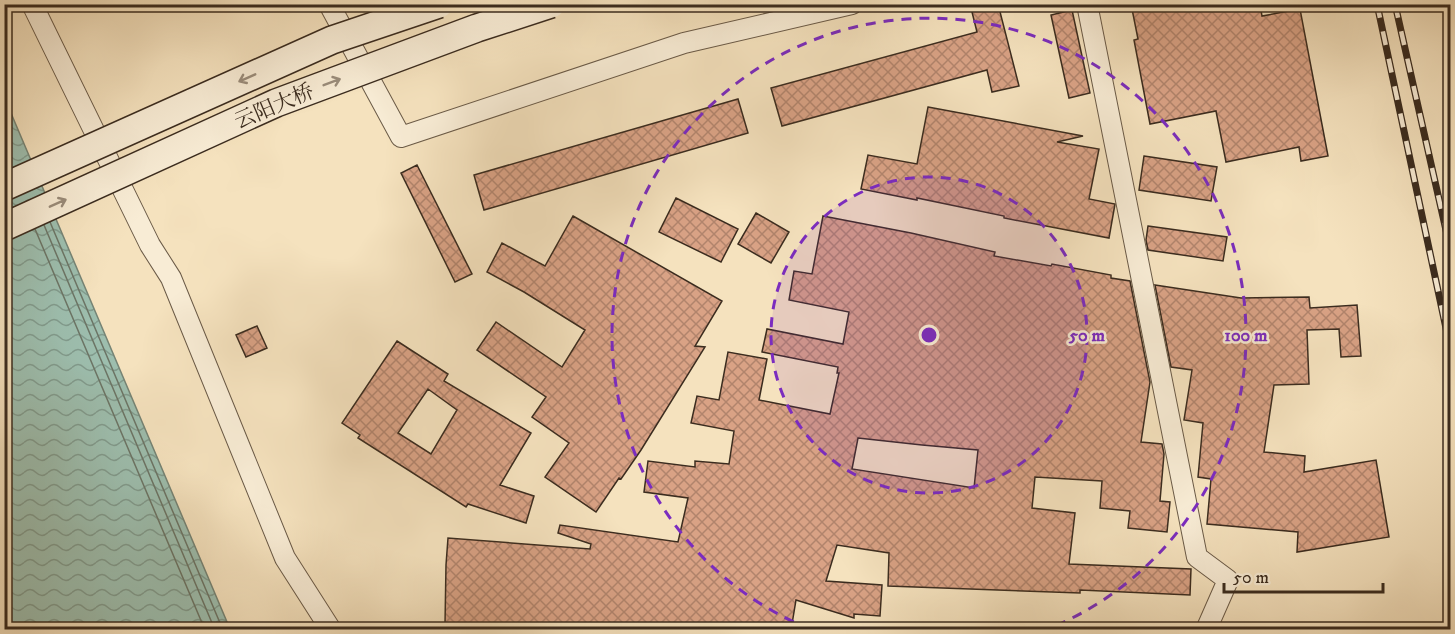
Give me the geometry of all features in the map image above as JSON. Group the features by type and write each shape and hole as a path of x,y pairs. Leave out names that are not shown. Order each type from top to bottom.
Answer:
{"street":[{"path":"32,4 150,246 171,278 285,558 331,630"},
{"path":"329,4 402,137 684,43 852,4"},
{"name":"云阳大桥","path":"4,188 332,40 439,4"},
{"name":"云阳大桥","path":"4,227 276,104 477,28 551,4"},
{"path":"1087,4 1197,557 1228,580 1206,630"}],"water":[{"path":"5,99 230,629 5,629"}],"building":[{"path":"970,4 998,4 1019,86 992,92 987,70 782,126 771,88 977,32"},
{"path":"1131,4 1260,4 1262,16 1300,9 1328,156 1301,161 1299,147 1226,162 1216,111 1150,124 1134,40 1138,39"},
{"path":"1072,10 1090,93 1069,98 1051,15"},
{"path":"738,99 748,133 484,210 474,175"},
{"path":"928,107 1083,136 1057,142 1099,149 1089,199 1115,204 1109,238 1004,218 1004,216 917,198 917,200 861,189 868,155 917,164"},
{"path":"1144,156 1217,167 1211,201 1139,190"},
{"path":"417,165 472,274 455,282 401,173"},
{"path":"676,198 738,229 721,262 659,232"},
{"path":"756,213 789,232 771,263 738,244"},
{"path":"573,216 722,301 695,346 705,347 641,450 596,512 545,477 569,443 532,417 546,397 477,350 496,322 562,367 585,330 487,272 502,243 545,266"},
{"path":"823,216 995,252 994,256 1051,266 1052,264 1111,275 1111,278 1130,281 1150,382 1141,442 1162,444 1164,454 1160,501 1170,502 1167,532 1128,528 1130,511 1100,508 1102,481 1035,477 1032,508 1075,513 1069,564 1191,569 1190,595 888,586 889,553 837,545 826,581 882,585 880,616 854,614 854,618 796,600 791,630 699,630 657,623 657,630 544,630 544,626 445,624 448,538 590,549 591,544 558,533 560,525 678,542 688,498 644,492 648,461 695,467 695,461 729,464 734,431 691,423 697,396 719,400 728,352 767,359 759,400 830,414 839,373 837,373 838,367 762,352 767,329 843,344 849,312 789,300 794,271 812,274","holes":["858,438 978,450 974,488 852,469"]},
{"path":"1148,226 1227,237 1223,261 1148,250 1146,240"},
{"path":"1155,285 1241,298 1309,297 1310,308 1357,305 1361,356 1341,357 1339,329 1307,330 1309,384 1274,385 1264,452 1305,456 1304,472 1376,460 1389,537 1297,552 1298,532 1207,524 1211,479 1198,477 1203,423 1184,420 1192,370 1171,367"},
{"path":"257,326 267,348 246,357 236,335"},
{"path":"397,341 448,374 444,381 531,433 500,485 534,496 526,523 468,504 466,507 358,438 360,435 342,423","holes":["428,389 457,410 431,454 398,433"]}],"railway":[{"path":"1377,4 1450,347"},
{"path":"1395,4 1450,248"}]}
